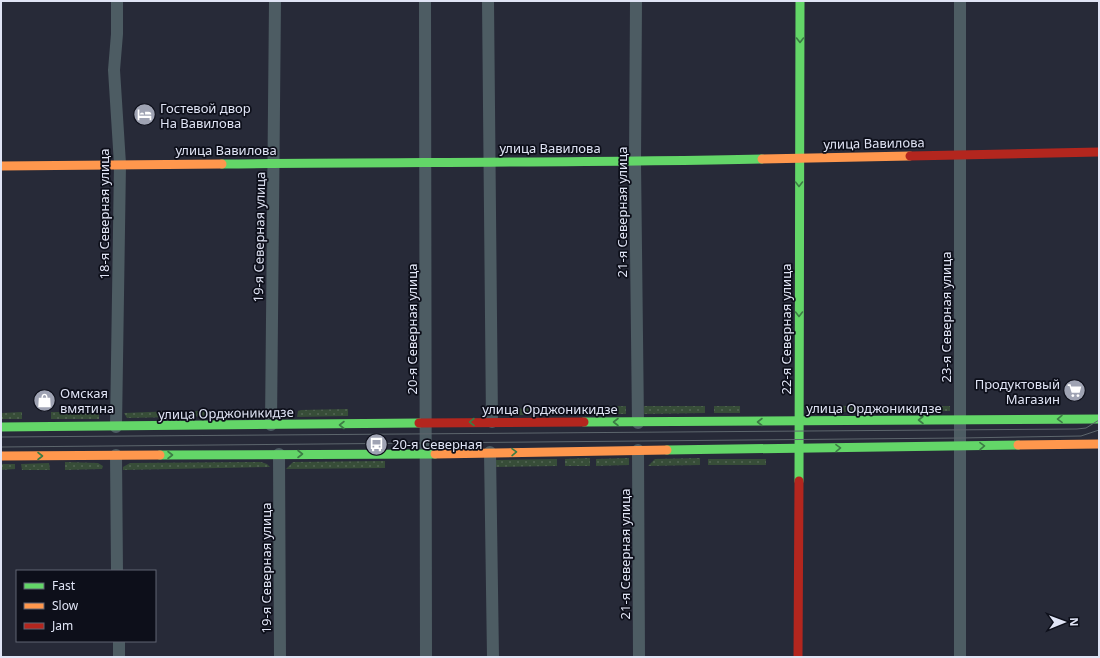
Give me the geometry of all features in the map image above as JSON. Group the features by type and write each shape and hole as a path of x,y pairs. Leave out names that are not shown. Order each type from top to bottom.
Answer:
{"main road":[{"name":"22-я Северная улица","path":"798,657 800,1"},
{"name":"улица Вавилова","path":"1,166 491,161 635,162 799,157 1099,152"},
{"name":"улица Орджоникидзе","path":"1,427 409,424 426,422 638,423 1099,419"},
{"path":"1,456 426,454 1097,445"}],"street":[{"name":"18-я Северная улица","path":"116,427 120,164 114,70 118,34 118,1"},
{"name":"19-я Северная улица","path":"271,425 275,163 275,1"},
{"name":"20-я Северная улица","path":"425,1 426,657"},
{"path":"488,1 491,161 492,422"},
{"name":"21-я Северная улица","path":"636,1 635,162 638,423"},
{"name":"23-я Северная улица","path":"960,1 960,657"},
{"name":"21-я Северная улица","path":"638,450 639,657"},
{"path":"490,452 493,657"},
{"name":"19-я Северная улица","path":"280,454 280,657"},
{"path":"116,455 117,570"},
{"path":"118,642 119,657"}],"green space":[{"path":"626,406 626,414 575,414 575,407"},
{"path":"644,406 705,406 705,413 644,414"},
{"path":"714,406 740,406 740,413 714,413"},
{"path":"824,406 950,406 950,411 824,412"},
{"path":"540,408 540,415 498,415 494,409"},
{"path":"348,409 348,416 297,417 298,411 301,410"},
{"path":"222,410 263,410 259,416 222,417"},
{"path":"175,411 176,417 127,418 124,413"},
{"path":"180,411 209,411 210,416 180,417"},
{"path":"22,412 22,419 1,419 1,413"},
{"path":"51,412 99,412 99,419 51,419"},
{"path":"590,458 590,466 565,466 565,459"},
{"path":"629,458 629,465 596,466 596,459"},
{"path":"700,458 700,465 648,466 655,459"},
{"path":"557,459 557,466 493,467 493,460"},
{"path":"708,459 766,459 766,465 708,465"},
{"path":"385,461 385,468 286,469 293,462"},
{"path":"65,462 98,463 103,466 102,469 65,470"},
{"path":"261,462 270,467 123,470 123,467 130,463"},
{"path":"49,463 50,470 22,470 21,464"},
{"path":"1,464 15,464 15,469 1,470"}],"tram line":[{"path":"1,437 1077,429 1086,428 1099,420"},
{"path":"1,447 960,438 1081,436 1099,430"}],"traffic: fast":[{"path":"799,481 800,1"},
{"path":"222,164 762,159"},
{"path":"584,422 1099,419"},
{"path":"1,427 419,423"},
{"path":"667,450 1018,445"},
{"path":"160,455 435,454"}],"traffic: slow":[{"path":"762,159 910,156"},
{"path":"1,166 222,164"},
{"path":"1018,445 1099,444"},
{"path":"435,454 667,450"},
{"path":"1,456 160,455"}],"traffic: jam":[{"path":"910,156 1099,152"},
{"path":"419,423 584,422"},
{"path":"798,657 799,481"}],"place":[{"name":"Гостевой двор На Вавилова","path":"144,115"},
{"name":"Продуктовый Магазин","path":"1075,391"},
{"name":"Oмская вмятина","path":"44,400"},
{"name":"20-я Северная","path":"376,444"}]}
